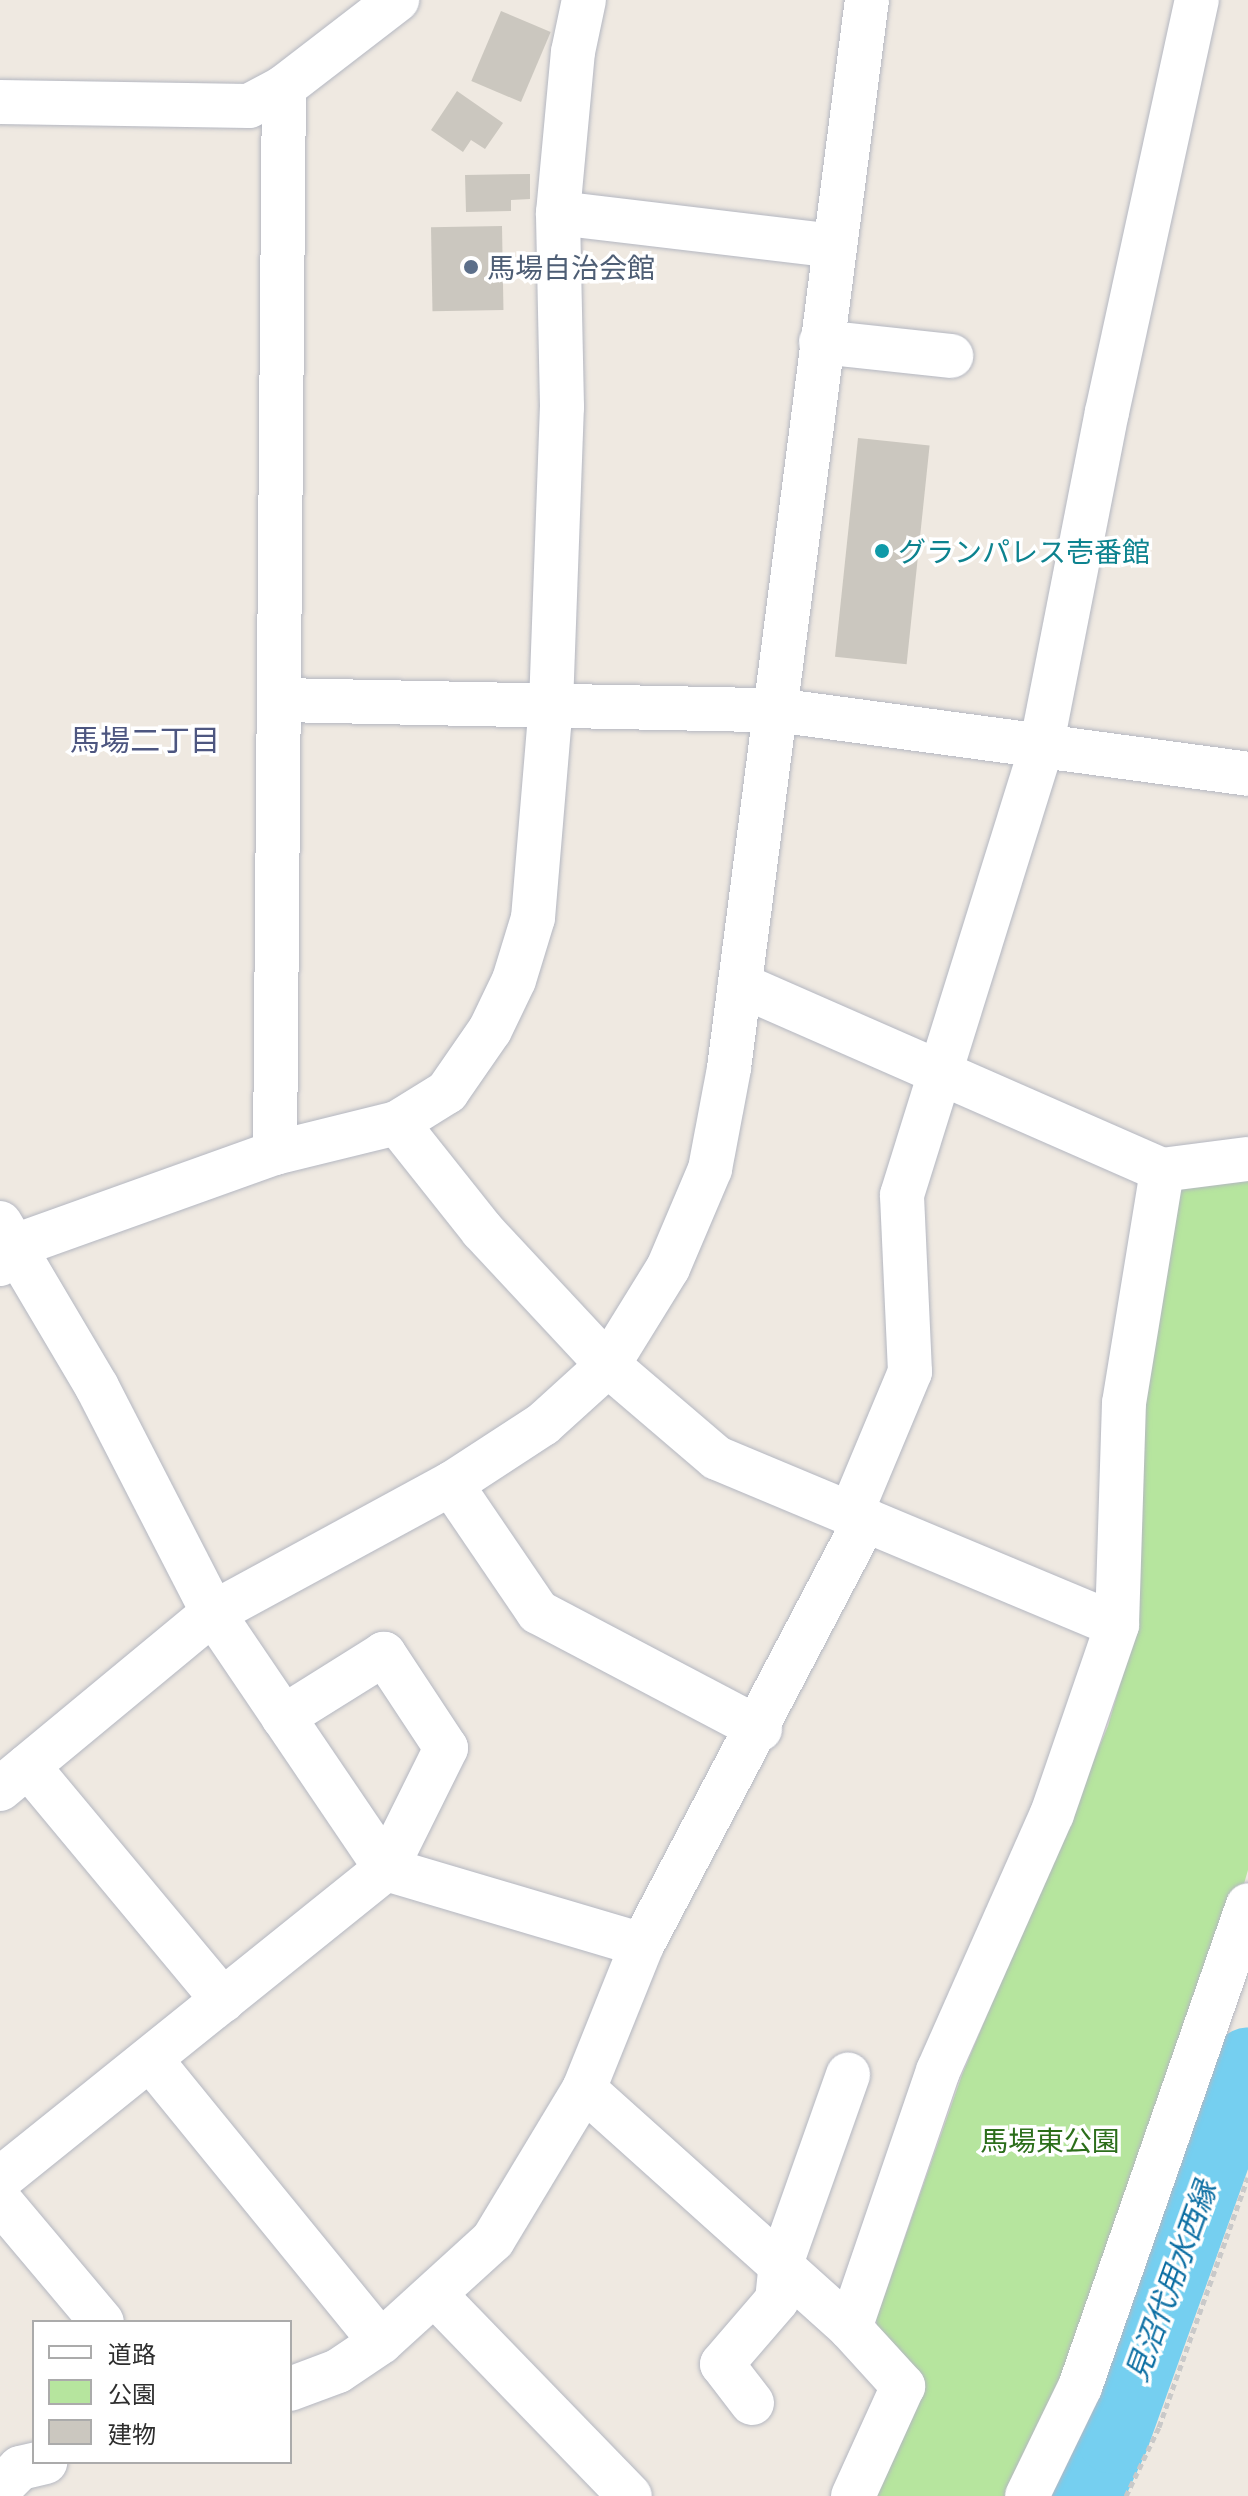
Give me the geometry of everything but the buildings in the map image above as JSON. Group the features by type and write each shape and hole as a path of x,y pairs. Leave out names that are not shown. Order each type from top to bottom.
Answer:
{"street":[{"path":"0,102 249,106 284,87 397,0"},
{"path":"584,0 573,52 558,213 562,407 551,705 533,918 514,980 490,1030 447,1092 397,1123 275,1153 4,1245 97,1387 213,1613 386,1869 642,1945"},
{"path":"223,2000 14,1777 213,1613 451,1484 543,1424 608,1365 668,1268 710,1169 740,985 867,0"},
{"path":"292,2388 338,2371 381,2342 493,2240 584,2089 642,1945 760,1729 858,1516 910,1372 902,1195 1041,748 1107,412 1197,0"},
{"path":"275,1153 284,87"},
{"path":"558,213 834,246"},
{"path":"821,342 951,356"},
{"path":"281,700 776,710 1248,774"},
{"path":"740,985 1162,1170 1248,1159"},
{"path":"397,1123 482,1230 608,1365 717,1458 1117,1625"},
{"path":"850,2328 938,2071 1052,1814 1117,1625 1124,1403 1162,1170"},
{"path":"451,1484 538,1612 760,1729"},
{"path":"0,2179 386,1869 446,1748 384,1654 283,1717"},
{"path":"1027,2496 1080,2387 1248,1905"},
{"path":"150,2059 381,2342"},
{"path":"752,2403 722,2364 777,2300 781,2264 848,2075"},
{"path":"584,2089 850,2328 903,2386 853,2496"},
{"path":"0,2201 100,2320"},
{"path":"435,2295 630,2496"},
{"path":"0,2488 20,2468 37,2464"}],"path":[{"path":"1126,2496 1159,2427 1248,2177"}],"green space":[{"name":"馬場東公園","path":"1248,1169 1248,1870 1207,2011 1018,2496 870,2496 923,2375 880,2339 876,2320 962,2075 1108,1726 1139,1620 1138,1416 1177,1185"}],"waterway":[{"name":"見沼代用水西縁","path":"1086,2496 1113,2438 1248,2064"}],"place":[{"name":"馬場自治会館","path":"471,267"},
{"name":"グランパレス壱番館","path":"882,551"}],"district":[{"name":"馬場二丁目","path":"145,739"}]}
